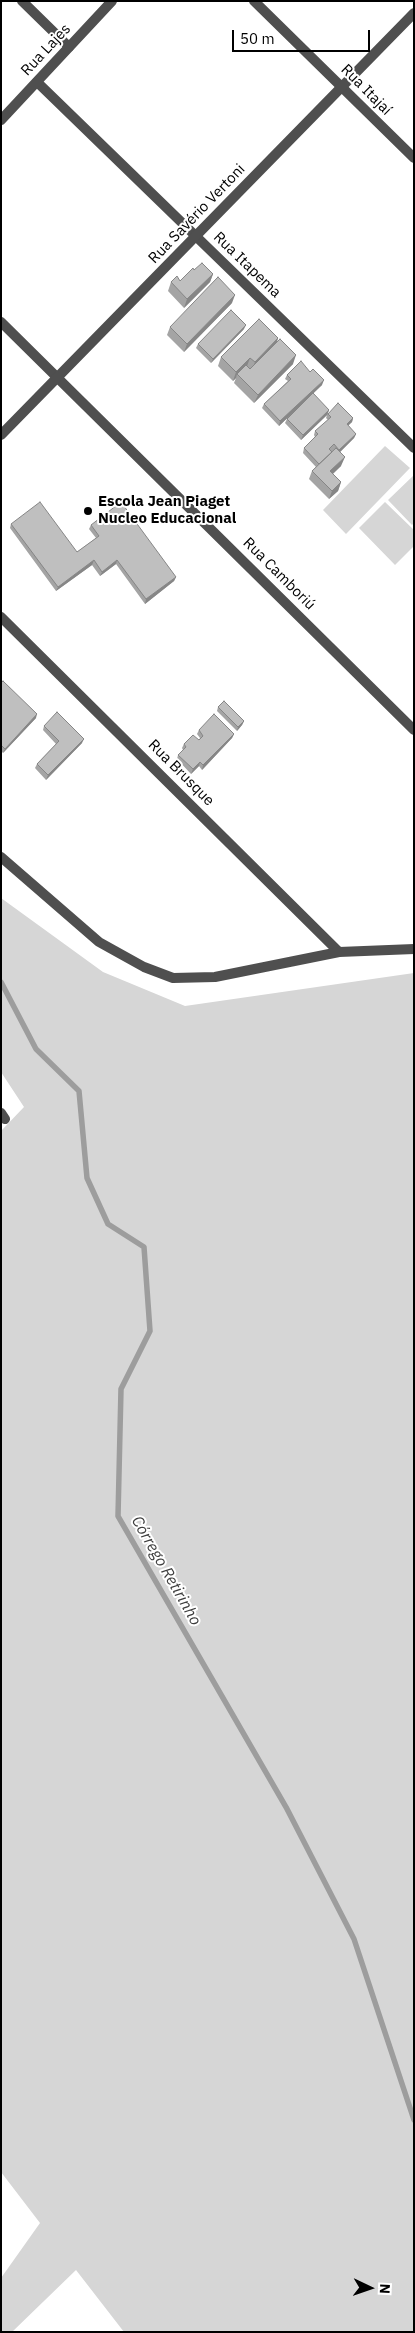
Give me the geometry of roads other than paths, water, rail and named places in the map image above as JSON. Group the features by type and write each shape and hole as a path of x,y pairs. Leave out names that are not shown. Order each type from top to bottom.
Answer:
{"street":[{"path":"22,1 69,47"},
{"name":"Rua Lajes","path":"1,120 112,1"},
{"name":"Rua Itajaí","path":"254,1 414,158"},
{"name":"Rua Savério Vertoni","path":"1,435 414,13"},
{"name":"Rua Itapema","path":"37,82 414,448"},
{"name":"Rua Camboriú","path":"1,322 414,730"},
{"name":"Rua Brusque","path":"1,617 339,952"},
{"path":"1,857 99,942 144,967 173,978 215,977 339,952 414,949"}],"waterway":[{"name":"Córrego Retirinho","path":"1,982 36,1049 79,1091 87,1178 108,1224 144,1247 150,1331 121,1389 118,1516 286,1807 354,1939 414,2120"}],"place":[{"name":"Escola Jean Piaget Nucleo Educacional","path":"88,511"}]}
